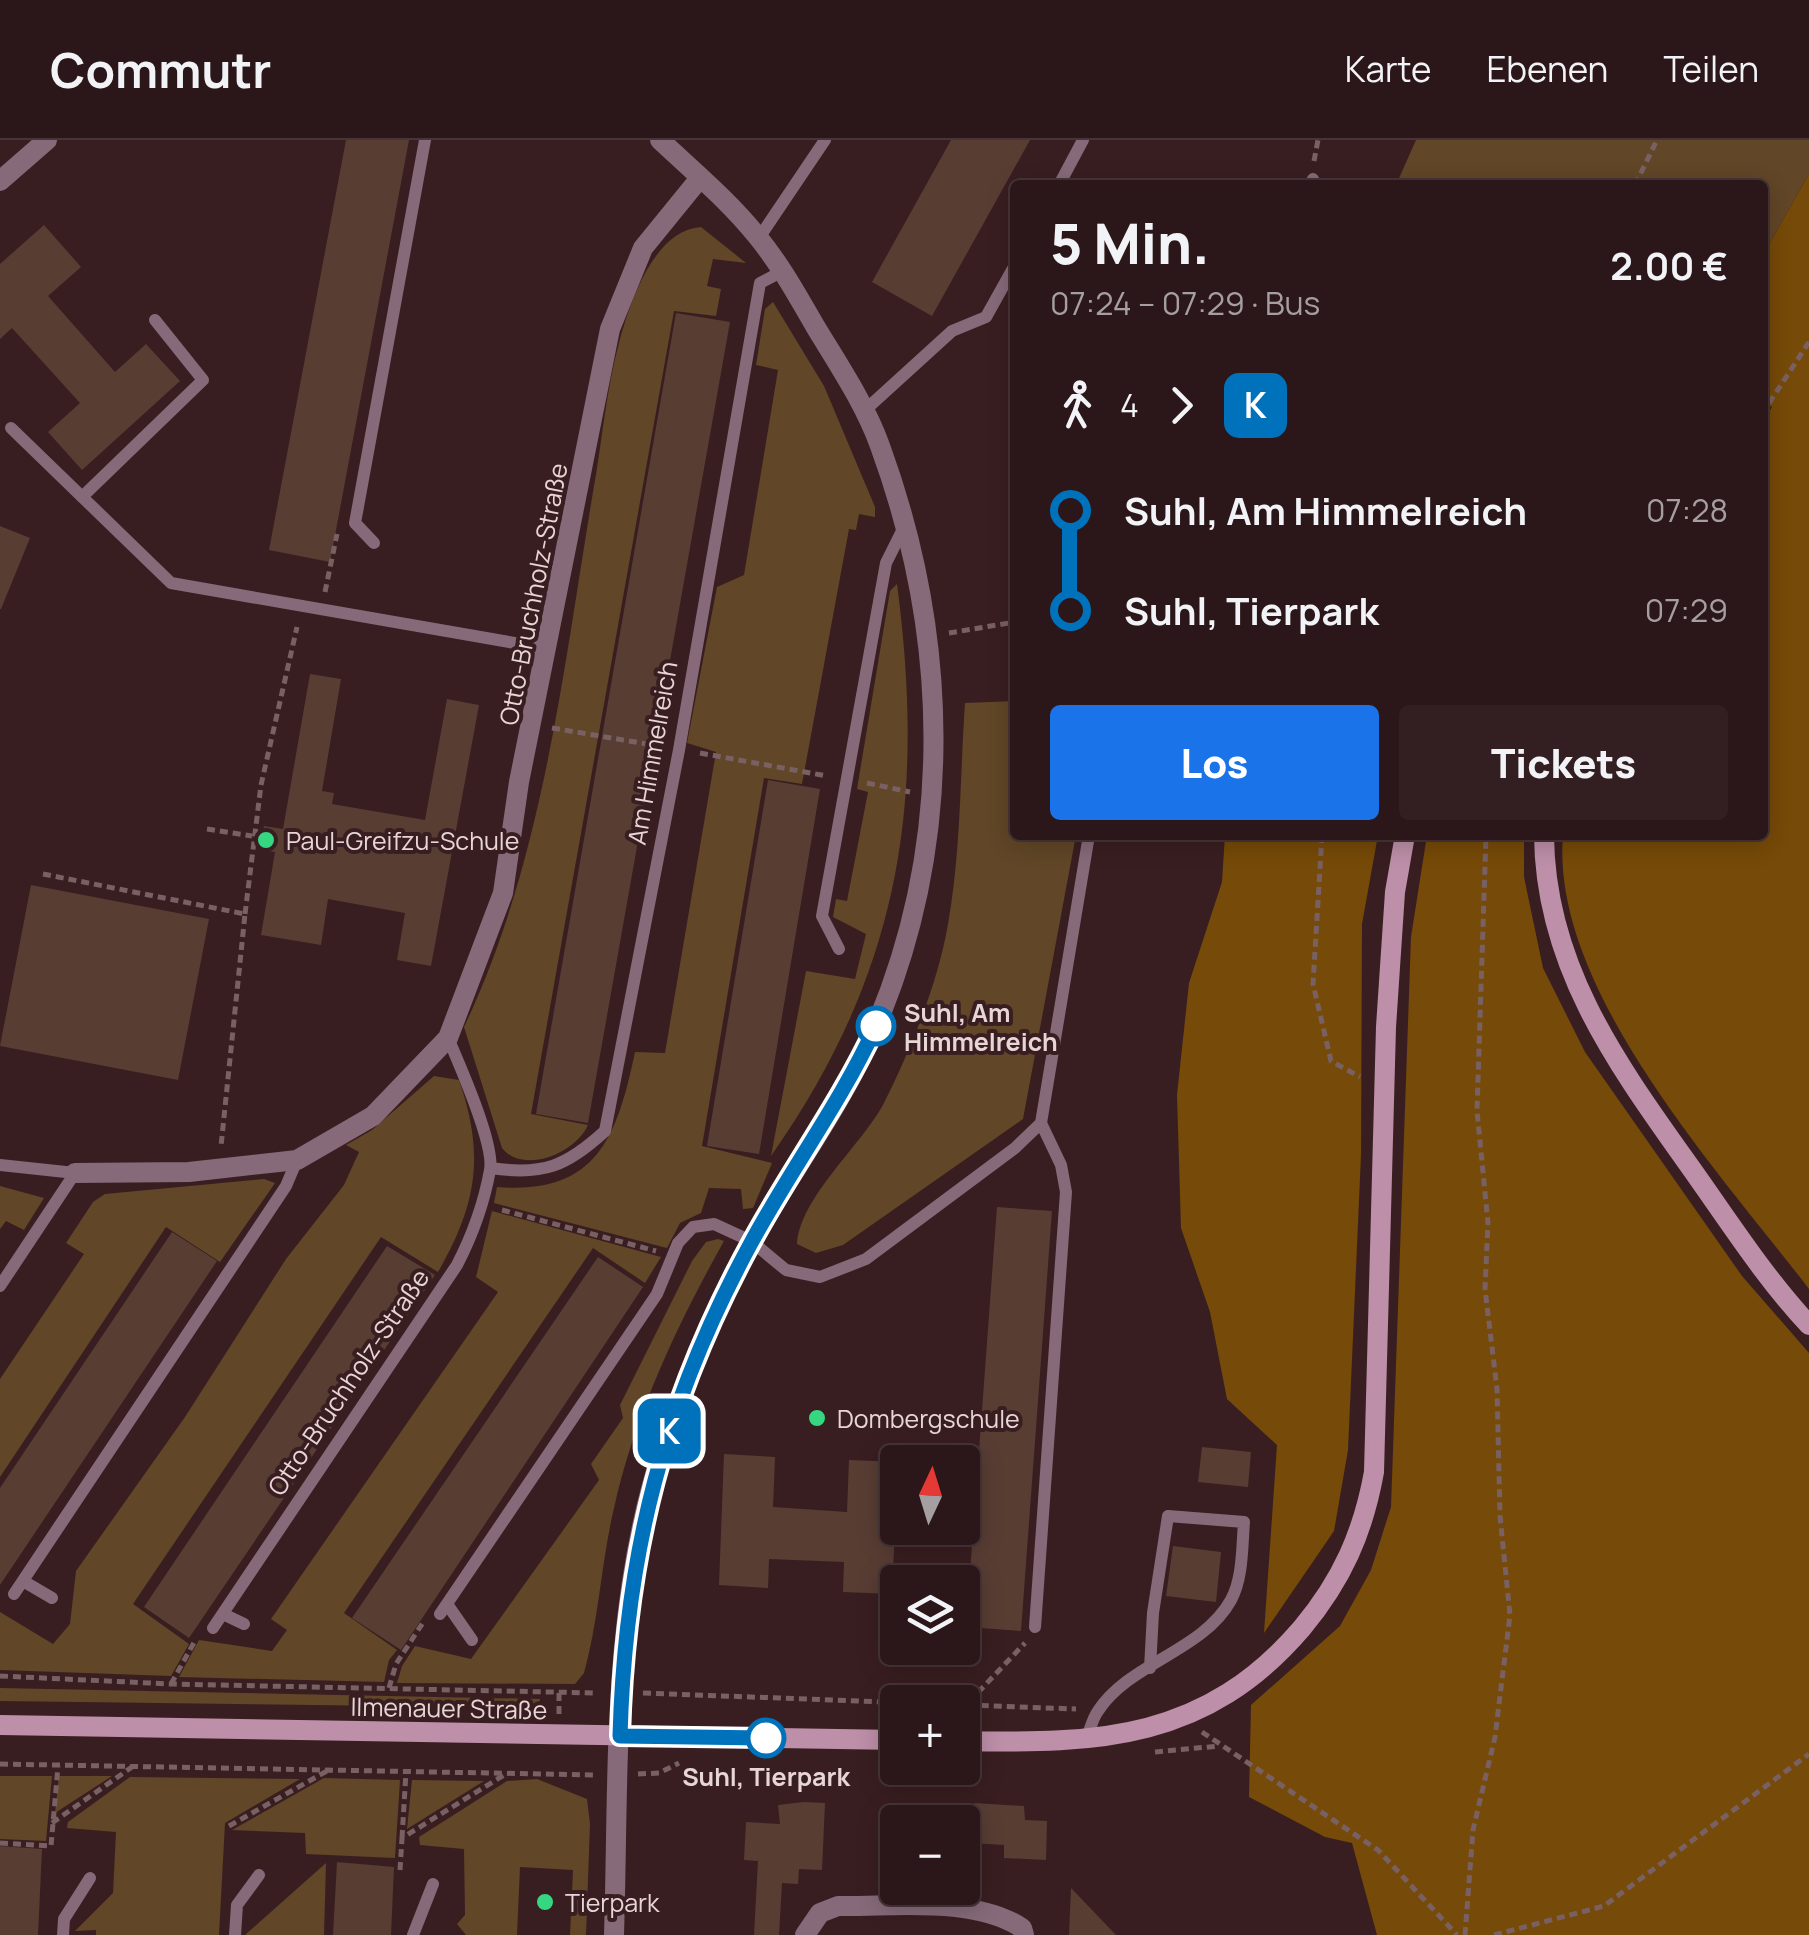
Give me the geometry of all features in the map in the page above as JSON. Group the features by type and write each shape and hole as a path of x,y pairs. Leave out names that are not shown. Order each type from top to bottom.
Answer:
{"main road":[{"path":"980,1741 1086,1740 1184,1719 1219,1701 1266,1664 1336,1584 1361,1533 1376,1438 1393,917 1405,840"},
{"path":"1544,840 1551,915 1565,961 1604,1042 1761,1268 1809,1325"},
{"name":"Ilmenauer Straße","path":"0,1726 880,1740"}],"street":[{"path":"0,181 47,140"},
{"path":"614,1935 620,1693 634,1558 661,1454 702,1341 752,1242 854,1073 876,1026 913,912 937,752 931,640 879,443 783,271 759,238 660,140"},
{"name":"Otto-Bruchholz-Straße","path":"75,1174 219,1168 298,1160 373,1116 448,1038 503,894 532,724 610,329 643,248 700,178"},
{"path":"805,1935 820,1913 838,1906 978,1910 1005,1917 1022,1928 1024,1935"}],"lane":[{"path":"374,543 355,523 425,140"},
{"path":"759,238 825,140"},
{"path":"1061,180 1083,140"},
{"name":"Am Himmelreich","path":"491,1168 522,1172 573,1160 605,1131 678,750 760,283 783,271"},
{"path":"863,412 952,331 986,318 1010,274"},
{"path":"82,497 203,380 155,320"},
{"path":"11,428 171,583 549,649"},
{"path":"839,950 822,916 886,563 904,527"},
{"path":"1035,1627 1066,1192 1061,1165 1041,1123 1088,840"},
{"path":"448,1038 471,1092 491,1168"},
{"path":"472,1640 444,1609 658,1294 678,1243 693,1227 714,1224 752,1242 786,1270 820,1277 866,1259 1016,1148 1041,1123"},
{"path":"14,1594 286,1186 298,1160"},
{"path":"0,1165 75,1174 0,1286"},
{"name":"Otto-Bruchholz-Straße","path":"213,1628 457,1265 474,1234 491,1168"},
{"path":"1086,1740 1098,1710 1207,1626 1231,1600 1238,1578 1244,1522 1168,1516 1153,1613 1150,1668"},
{"path":"23,1580 52,1598"},
{"path":"223,1614 244,1624"},
{"path":"235,1935 237,1905 259,1876"},
{"path":"63,1935 64,1919 90,1878"},
{"path":"413,1935 434,1884"}],"path":[{"path":"1638,180 1658,140"},
{"path":"1768,405 1809,342"},
{"path":"321,609 338,529 355,523"},
{"path":"219,1168 252,836 302,606"},
{"path":"957,630 1010,623"},
{"path":"532,724 933,796"},
{"path":"207,829 252,836"},
{"path":"1322,840 1313,984 1330,1061 1385,1092"},
{"path":"1465,1935 1473,1830 1495,1737 1510,1615 1500,1516 1497,1389 1485,1289 1488,1223 1478,1111 1486,840"},
{"path":"44,874 245,914"},
{"path":"480,1204 673,1256"},
{"path":"389,1688 396,1664 426,1618 444,1609"},
{"path":"980,1692 1000,1675 1035,1627"},
{"path":"171,1684 198,1634 213,1628"},
{"path":"0,1676 171,1684 880,1700"},
{"path":"980,1703 1098,1710"},
{"path":"1184,1719 1378,1850 1458,1935"},
{"path":"1494,1935 1604,1906 1809,1754"},
{"path":"0,1764 618,1776 659,1774 678,1763 698,1762"},
{"path":"0,1844 51,1846 58,1766"},
{"path":"52,1823 132,1767"},
{"path":"229,1826 327,1770"},
{"path":"400,1870 406,1772"},
{"path":"402,1838 506,1774"}],"shaded area":[{"path":"1416,140 1809,140 1809,174 1768,246 1768,180 1398,180"},
{"path":"1809,174 1809,1289 1688,1134 1611,1015 1583,954 1566,894 1563,840 1768,840 1768,415 1772,406 1768,407 1768,246"},
{"path":"701,227 746,263 713,259 707,286 721,289 716,316 674,311 531,1114 588,1125 561,1152 523,1160 502,1148 464,1027 491,964 532,832 560,696 607,398 624,326 637,289 657,254 684,231"},
{"path":"773,302 824,386 875,507 875,517 859,514 856,530 849,529 802,784 764,778 702,1146 772,1163 753,1208 743,1209 741,1189 709,1188 701,1213 680,1223 667,1248 494,1203 497,1187 531,1187 558,1181 580,1170 610,1134 635,1052 665,1053 716,752 687,743 717,587 744,575 778,370 756,365 765,309"},
{"path":"897,584 908,740 904,813 893,884 875,952 849,1020 815,1088 771,1156 806,971 855,979 866,934 833,917 836,899 847,901 868,792 857,789 890,591"},
{"path":"1010,701 1010,840 1075,840 1023,1119 843,1245 816,1253 797,1244 801,1226 820,1190 884,1103 938,969 955,869 965,703"},
{"path":"1225,840 1377,840 1362,924 1361,1155 1348,1450 1334,1531 1264,1633 1277,1445 1227,1399 1210,1312 1181,1228 1177,1095 1189,983 1222,882"},
{"path":"1426,840 1524,840 1524,877 1543,968 1585,1052 1742,1276 1809,1353 1809,1935 1377,1935 1352,1843 1325,1837 1249,1797 1251,1705 1340,1626 1371,1570 1391,1507 1411,937"},
{"path":"434,1076 459,1080 472,1132 473,1179 469,1201 451,1247 438,1272 381,1237 133,1604 189,1644 171,1676 0,1670 0,1612 53,1644 70,1624 76,1571 185,1417 286,1259 344,1185 359,1152 346,1145 372,1130"},
{"path":"264,1179 275,1183 220,1262 166,1227 0,1477 0,1379 84,1254 66,1243 93,1202 105,1194"},
{"path":"0,1186 44,1198 24,1230 6,1221 0,1229"},
{"path":"492,1211 661,1257 645,1283 593,1248 344,1613 397,1650 389,1660 384,1682 179,1677 199,1640 272,1651 287,1630 271,1619 498,1292 476,1277"},
{"path":"724,1241 674,1338 633,1438 610,1529 584,1673 575,1684 397,1683 415,1646 471,1659 599,1480 591,1464 623,1418 620,1405 692,1261 706,1242"},
{"path":"0,1688 540,1699 539,1708 0,1701"},
{"path":"0,1776 52,1776 46,1841 0,1839"},
{"path":"59,1776 112,1776 55,1813"},
{"path":"130,1777 300,1779 225,1823 219,1935 96,1935 96,1930 75,1931 113,1893 116,1832 67,1828 68,1822"},
{"path":"324,1778 400,1780 395,1858 306,1854 305,1833 232,1830"},
{"path":"537,1779 587,1799 590,1824 586,1935 570,1935 573,1870 520,1867 517,1935 466,1935 457,1924 465,1915 464,1849 420,1845 419,1837 507,1781"},
{"path":"412,1780 484,1781 407,1829"},
{"path":"326,1863 324,1935 246,1935 246,1934"}],"building":[{"path":"346,140 409,140 330,562 269,550"},
{"path":"951,140 1030,140 932,316 872,282"},
{"path":"44,225 81,267 48,296 115,372 146,344 180,381 82,470 48,432 80,403 12,328 0,339 0,264"},
{"path":"676,313 730,322 588,1123 536,1114"},
{"path":"0,526 30,538 1,609 0,609"},
{"path":"310,674 341,679 322,791 334,793 332,804 425,820 447,699 479,705 431,966 397,960 405,913 328,899 321,945 261,935 275,852 259,850 264,826 283,829"},
{"path":"768,780 820,789 759,1154 707,1146"},
{"path":"31,885 209,919 178,1080 0,1046"},
{"path":"997,1207 1052,1211 1021,1631 980,1628 980,1565 971,1565 972,1545 980,1545 979,1445"},
{"path":"172,1232 217,1261 0,1585 0,1488"},
{"path":"387,1246 435,1275 189,1638 144,1607"},
{"path":"598,1257 643,1287 401,1650 352,1618"},
{"path":"1202,1447 1251,1452 1248,1487 1198,1482"},
{"path":"724,1454 775,1457 773,1507 847,1512 849,1460 880,1461 880,1545 894,1545 893,1565 880,1565 880,1594 843,1592 844,1562 769,1559 768,1588 719,1585"},
{"path":"1173,1546 1221,1552 1216,1602 1166,1596"},
{"path":"825,1803 822,1870 799,1869 798,1884 782,1883 779,1935 754,1935 758,1861 744,1860 746,1822 780,1824 778,1805"},
{"path":"974,1803 1024,1806 1025,1820 1047,1821 1046,1860 1004,1858 1004,1845 980,1844 980,1805"},
{"path":"0,1846 42,1849 38,1935 0,1935"},
{"path":"337,1862 394,1867 391,1935 333,1935"},
{"path":"1071,1888 1116,1935 1069,1935"}],"bus line":[{"name":"K","path":"766,1738 620,1736 620,1693 634,1558 661,1454 702,1341 752,1242 854,1073 876,1026"}],"place":[{"name":"Paul-Greifzu-Schule","path":"266,840"},
{"name":"Suhl, Am Himmelreich","path":"876,1026"},
{"name":"Dombergschule","path":"817,1418"},
{"name":"Suhl, Tierpark","path":"766,1738"},
{"name":"Tierpark","path":"545,1902"}]}
